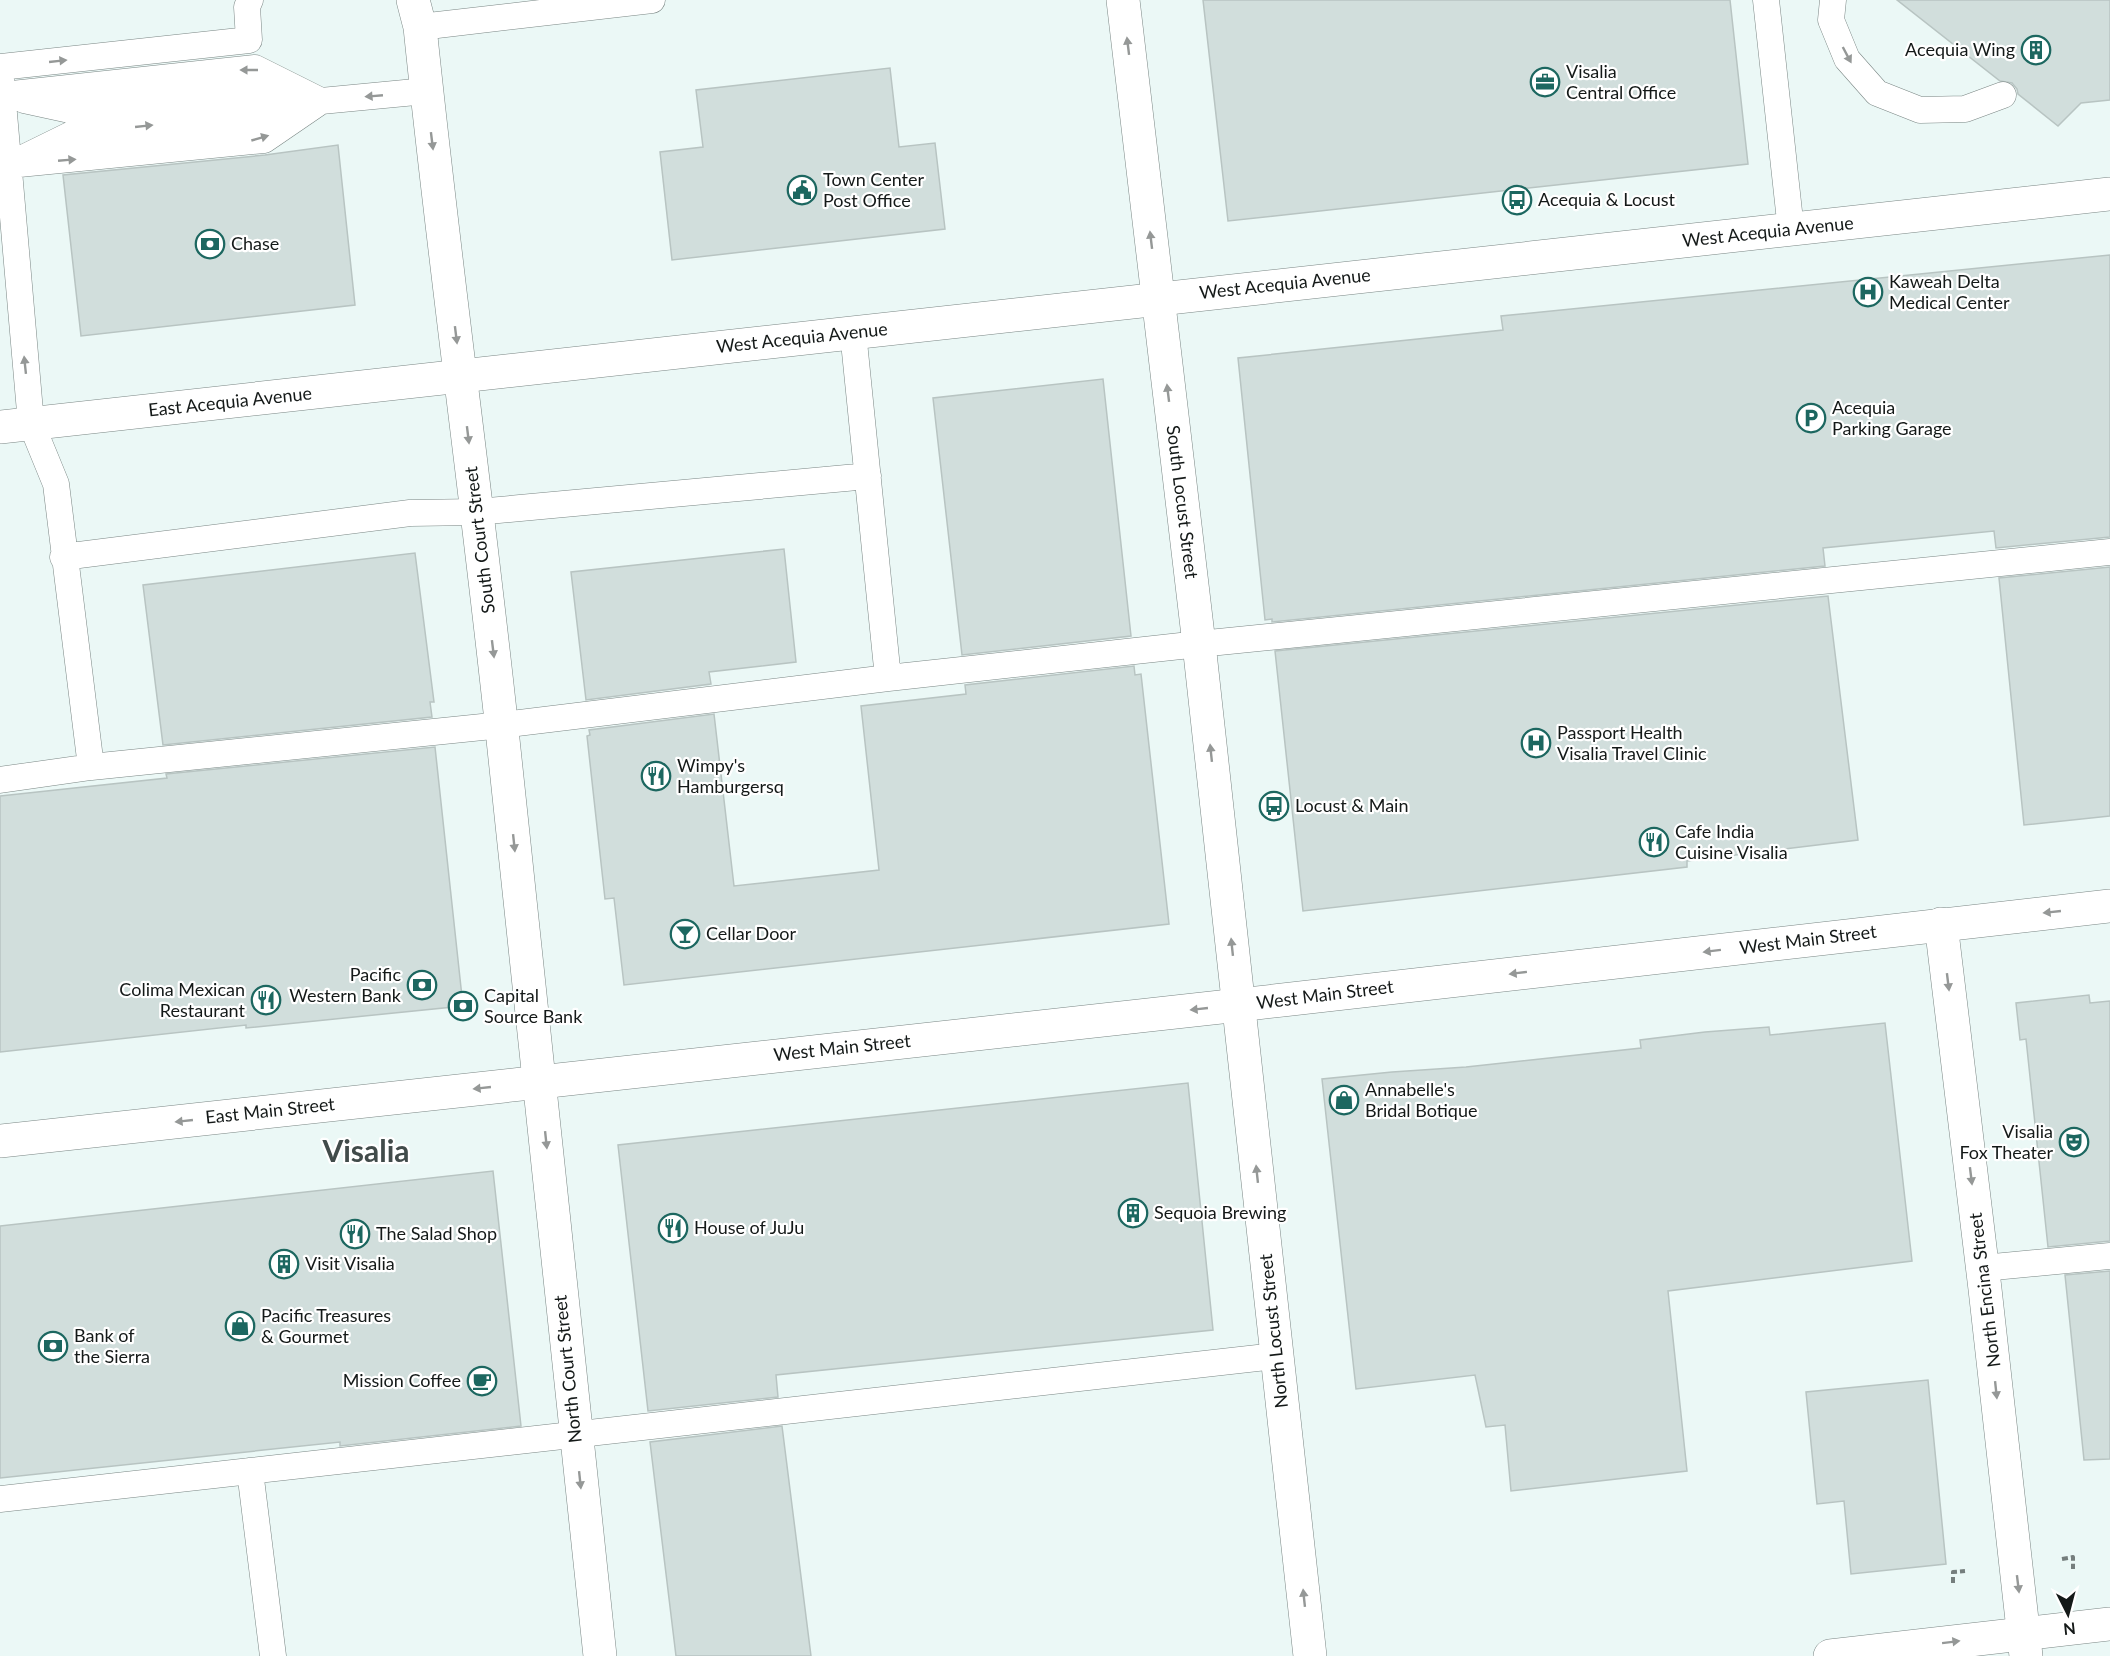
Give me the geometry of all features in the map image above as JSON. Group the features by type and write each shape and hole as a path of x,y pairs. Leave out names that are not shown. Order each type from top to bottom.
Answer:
{"street":[{"name":"South Locust Street","path":"1123,0 1239,1005"},
{"name":"South Court Street","path":"416,13 502,725 540,1082"},
{"name":"West Acequia Avenue","path":"461,377 2110,194"},
{"name":"East Acequia Avenue","path":"15,425 461,377"},
{"name":"West Main Street","path":"540,1082 2110,906"},
{"name":"North Encina Street","path":"1941,924 1983,1268 2025,1645"},
{"name":"North Locust Street","path":"1239,1005 1310,1656"},
{"name":"East Main Street","path":"0,1141 540,1082"},
{"name":"North Court Street","path":"540,1082 574,1434 600,1656"},
{"path":"1830,1656 2025,1645 2110,1624"}],"lane":[{"path":"91,767 63,557 56,484 15,425 22,341 0,68 249,40 247,7 250,0"},
{"path":"416,13 652,0"},
{"path":"1766,0 1791,230"},
{"path":"1833,0 1831,20 1847,59 1877,93 1920,110 1965,109 2004,95"},
{"path":"3,95 255,68 309,100"},
{"path":"9,165 74,133 309,100 426,91"},
{"path":"853,332 888,678"},
{"path":"63,557 410,513 477,512 868,476"},
{"path":"0,780 91,767 502,725 888,678 1199,644 2110,552"},
{"path":"1983,1268 2110,1256"},
{"path":"0,1499 1276,1356"},
{"path":"250,1471 273,1656"}],"path":[{"path":"2062,1559 2073,1557 2073,1569"},
{"path":"1953,1583 1953,1572 1965,1571"}],"building":[{"name":"Visalia Central Office","path":"1203,0 1730,0 1748,164 1228,221"},
{"name":"Acequia Wing","path":"1897,0 2110,0 2110,100 2081,103 2058,126 2018,94 2012,83 2000,81"},
{"name":"Town Center Post Office","path":"890,68 899,147 935,143 945,229 672,260 660,152 703,147 696,90"},
{"name":"Chase","path":"338,145 355,305 81,336 63,175 265,155"},
{"name":"Kaweah Delta Medical Center","path":"2110,255 2110,537 1996,548 1994,531 1823,548 1825,566 1272,622 1272,619 1265,620 1238,358 1503,330 1501,316"},
{"path":"1103,379 1131,636 962,655 933,398"},
{"path":"784,549 796,662 709,672 711,684 586,700 571,572"},
{"path":"415,553 434,702 430,702 432,717 163,745 143,585"},
{"path":"2110,567 2110,816 2024,825 1999,578"},
{"path":"1828,596 1858,840 1687,861 1687,867 1303,911 1275,651"},
{"path":"1134,666 1135,675 1141,674 1169,924 624,985 614,898 605,899 587,736 590,735 589,730 714,714 734,886 879,870 861,706 966,694 965,685"},
{"path":"435,747 463,1006 246,1028 246,1025 0,1052 0,796 167,778 166,774"},
{"name":"Visalia Fox Theater","path":"2089,995 2090,1003 2110,1001 2110,1241 2048,1247 2026,1039 2020,1040 2016,1003"},
{"path":"1885,1023 1912,1261 1668,1291 1687,1471 1511,1491 1505,1425 1486,1427 1475,1375 1356,1389 1322,1079 1466,1067 1641,1048 1640,1040 1705,1032 1769,1027 1770,1035"},
{"path":"1188,1083 1213,1330 776,1375 778,1397 648,1411 618,1145"},
{"path":"493,1171 521,1426 340,1446 340,1442 0,1478 0,1226"},
{"path":"2110,1271 2110,1459 2084,1460 2065,1275"},
{"path":"1928,1380 1946,1564 1851,1574 1844,1501 1817,1504 1806,1392"},
{"path":"782,1426 811,1656 676,1656 650,1442"}],"place":[{"name":"Acequia Wing","path":"2036,50"},
{"name":"Visalia Central Office","path":"1545,82"},
{"name":"Town Center Post Office","path":"802,190"},
{"name":"Acequia & Locust","path":"1517,200"},
{"name":"Chase","path":"210,244"},
{"name":"Kaweah Delta Medical Center","path":"1868,292"},
{"name":"Acequia Parking Garage","path":"1811,418"},
{"name":"Passport Health Visalia Travel Clinic","path":"1536,743"},
{"name":"Wimpy's Hamburgersq","path":"656,776"},
{"name":"Locust & Main","path":"1274,806"},
{"name":"Cafe India Cuisine Visalia","path":"1654,842"},
{"name":"Cellar Door","path":"685,934"},
{"name":"Pacific Western Bank","path":"422,985"},
{"name":"Colima Mexican Restaurant","path":"266,1000"},
{"name":"Capital Source Bank","path":"463,1006"},
{"name":"Annabelle's Bridal Botique","path":"1344,1100"},
{"name":"Visalia Fox Theater","path":"2074,1142"},
{"name":"Sequoia Brewing","path":"1133,1213"},
{"name":"House of JuJu","path":"673,1228"},
{"name":"The Salad Shop","path":"355,1234"},
{"name":"Visit Visalia","path":"284,1264"},
{"name":"Pacific Treasures & Gourmet","path":"240,1326"},
{"name":"Bank of the Sierra","path":"53,1346"},
{"name":"Mission Coffee","path":"482,1381"}],"district":[{"name":"Visalia","path":"366,1152"}]}
